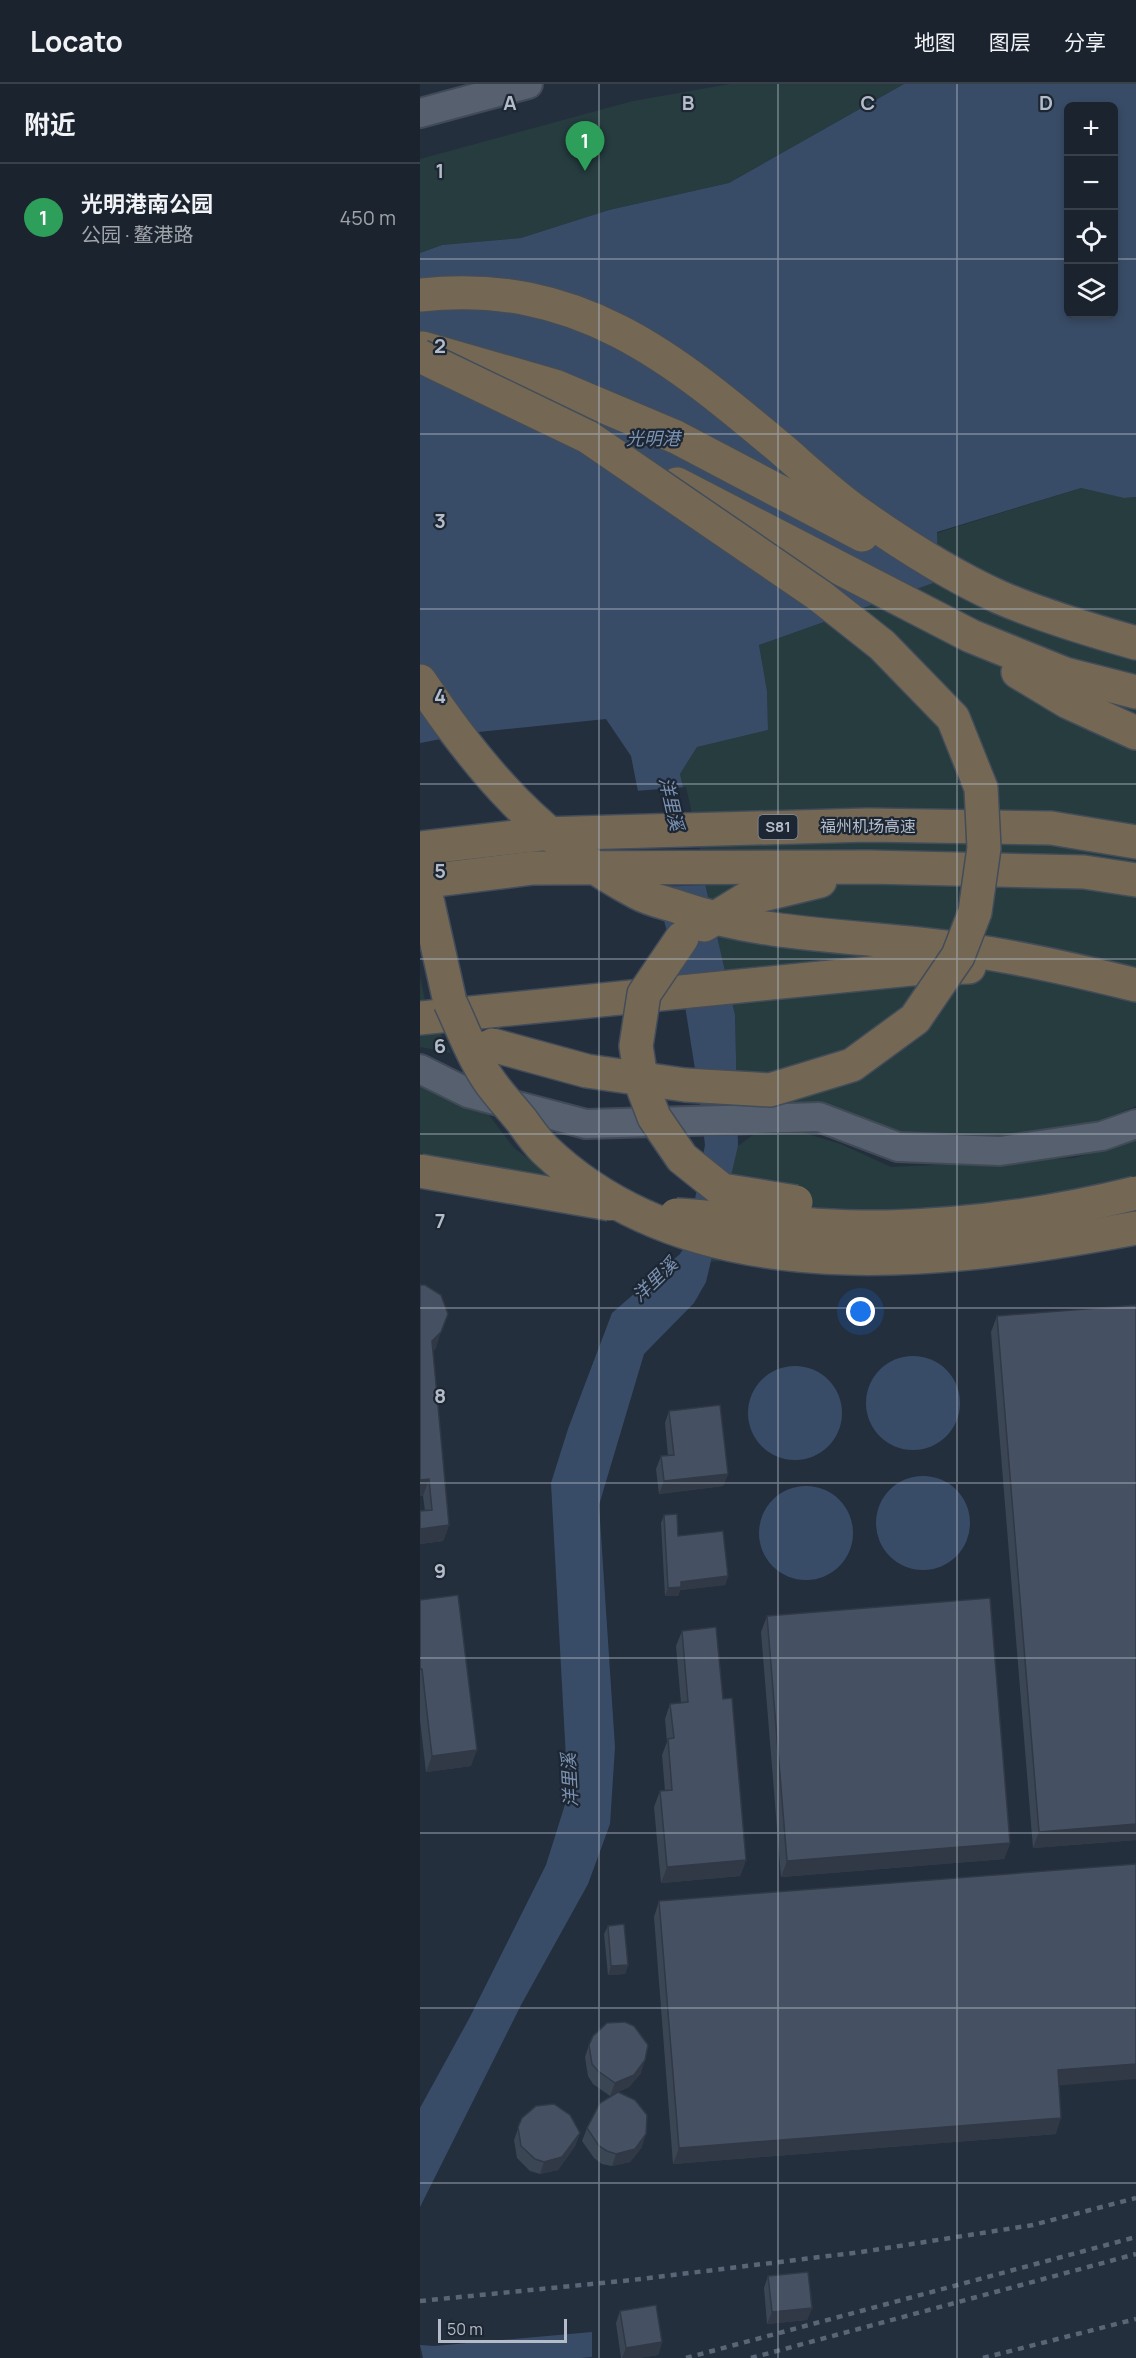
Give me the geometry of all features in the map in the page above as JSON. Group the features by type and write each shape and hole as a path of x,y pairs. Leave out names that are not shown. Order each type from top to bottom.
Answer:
{"highway":[{"path":"420,295 460,291 528,297 596,318 663,356 718,397 857,513 928,559 998,596"},
{"path":"420,347 555,386 665,432 897,553 1076,626 1136,643"},
{"path":"420,356 588,437 843,572 971,636 1065,674 1136,692"},
{"path":"420,1035 492,1045 587,1071 685,1085 770,1090 852,1065 915,1019 958,956 975,912 984,848 981,788 953,718 882,645 820,596 588,437"},
{"path":"843,572 1068,702 1136,733"},
{"path":"420,681 452,729 505,794 567,850 640,894 721,921 778,930 967,950 1085,972 1136,985"},
{"path":"1051,828 1136,824"},
{"name":"福州机场高速","path":"420,848 541,834 868,825 1051,828 1136,842"},
{"path":"420,882 533,868 870,867 1084,872 1136,880"},
{"path":"420,868 450,1002 487,1078 544,1149 603,1197 676,1230 777,1254 874,1257 972,1255 1136,1228"},
{"path":"931,870 806,882 746,899 682,938 644,994 636,1046 642,1085 654,1117 682,1158 722,1190 779,1201 874,1209 989,1202 1136,1171"},
{"path":"420,1018 911,969 997,966 1085,972"},
{"path":"420,1171 662,1214 886,1227 988,1220 1096,1203 1136,1193"}],"main road":[{"path":"420,113 528,84"},
{"path":"420,1069 468,1093 586,1124 819,1117 897,1147 1000,1151 1102,1136 1136,1124"}],"green space":[{"path":"730,84 904,84 729,183 609,210 521,238 442,245 420,253 420,159 633,101"},
{"path":"1081,488 1124,498 1136,497 1136,1106 1084,1127 951,1144 737,1106 735,1015 680,774 697,747 768,730 767,691 759,645 939,581 937,533"},
{"path":"420,976 426,1006 451,1053 420,1047"},
{"path":"420,1077 476,1098 514,1148 561,1184 420,1156"},
{"path":"797,1131 841,1144 891,1167 1074,1158 1136,1140 1136,1232 709,1262 738,1146 754,1134"}],"water":[{"name":"光明港","path":"904,84 1136,84 1136,497 1124,498 1081,488 937,532 939,581 759,645 767,691 768,730 697,747 680,774 735,1015 738,1146 706,1282 694,1303 644,1354 599,1505 615,1747 610,1824 588,1884 521,2005 420,2207 420,2108 470,2017 546,1865 568,1795 551,1483 568,1429 612,1313 680,1254 687,1243 705,1145 682,987 662,913 631,756 606,719 478,732 420,743 420,253 442,245 521,238 609,210 729,183"},
{"path":"913,1356 931,1360 946,1370 956,1385 960,1403 956,1421 946,1436 931,1446 913,1450 895,1446 880,1436 870,1421 866,1403 870,1385 880,1370 895,1360"},
{"path":"795,1366 813,1370 828,1380 838,1395 842,1413 838,1431 828,1446 813,1456 795,1460 777,1456 762,1446 752,1431 748,1413 752,1395 762,1380 777,1370"},
{"path":"923,1476 941,1480 956,1490 966,1505 970,1523 966,1541 956,1556 941,1566 923,1570 905,1566 890,1556 880,1541 876,1523 880,1505 890,1490 905,1480"},
{"path":"806,1486 824,1490 839,1500 849,1515 853,1533 849,1551 839,1566 824,1576 806,1580 788,1576 773,1566 763,1551 759,1533 763,1515 773,1500 788,1490"},
{"path":"592,2332 592,2357 581,2358 423,2358 420,2345 434,2346"}],"pier":[{"path":"686,787 708,885 653,887 635,791"}],"building":[{"path":"420,1285 425,1285 441,1295 448,1314 441,1332 432,1341 449,1525 420,1529 420,1511 432,1510 429,1479 420,1480"},
{"path":"1136,1305 1136,1824 1039,1832 997,1316"},
{"path":"720,1405 728,1474 664,1481 661,1456 674,1455 669,1411"},
{"path":"677,1514 678,1536 723,1531 728,1576 681,1582 681,1587 668,1588 664,1515"},
{"path":"458,1595 477,1750 432,1756 422,1669 420,1669 420,1600"},
{"path":"990,1598 1010,1843 787,1861 767,1616"},
{"path":"716,1627 723,1699 732,1698 746,1860 667,1867 660,1791 672,1790 668,1739 674,1738 670,1704 688,1702 682,1631"},
{"path":"1136,1864 1136,2064 1058,2070 1061,2118 679,2148 659,1901"},
{"path":"624,1924 628,1965 611,1966 608,1926"},
{"path":"625,2022 634,2026 648,2045 645,2060 634,2075 615,2083 592,2064 589,2045 593,2036 607,2023"},
{"path":"618,2092 635,2100 647,2115 646,2134 635,2149 616,2154 599,2146 587,2128 600,2103"},
{"path":"554,2104 570,2115 580,2133 562,2157 544,2162 535,2159 521,2146 518,2127 522,2118 536,2106"},
{"path":"808,2272 812,2308 772,2312 768,2276"},
{"path":"656,2305 662,2342 626,2348 620,2311"}],"railway":[{"path":"420,2301 632,2280 861,2252 1033,2225 1136,2198"},
{"path":"686,2358 1136,2237"},
{"path":"751,2358 1136,2254"},
{"path":"983,2358 1136,2319"}],"place":[{"name":"光明港南公园","path":"585,171"}],"water label":[{"name":"洋里溪","path":"671,804"},
{"name":"洋里溪","path":"655,1280"},
{"name":"洋里溪","path":"570,1780"}]}
